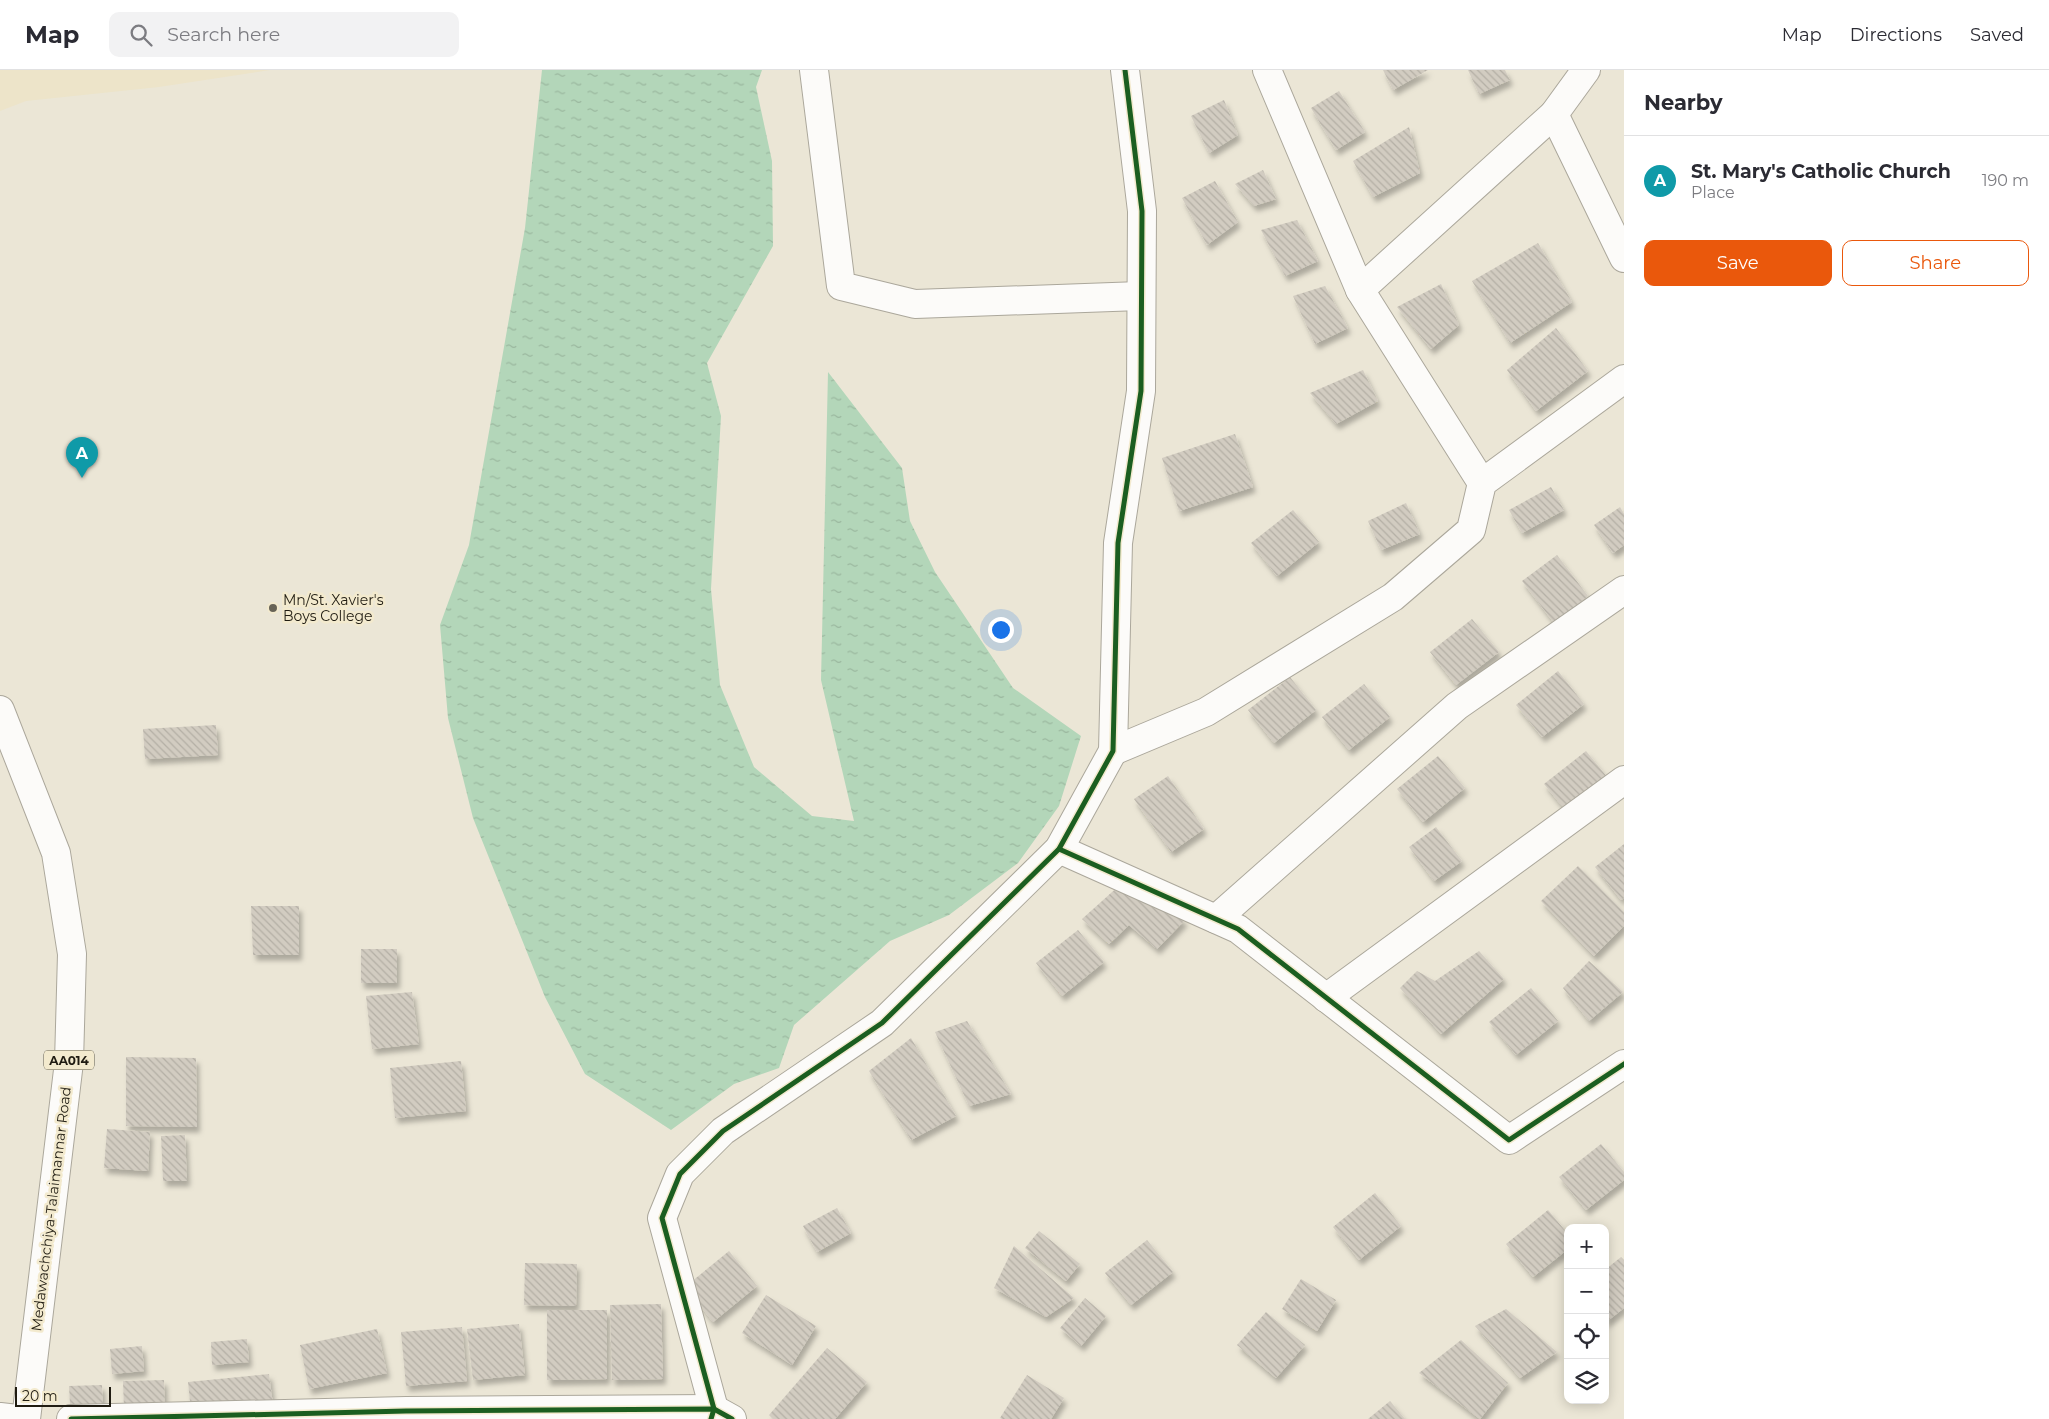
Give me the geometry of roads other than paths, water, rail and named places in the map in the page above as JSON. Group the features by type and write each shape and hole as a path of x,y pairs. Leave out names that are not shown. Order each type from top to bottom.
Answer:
{"main road":[{"path":"814,70 841,286 916,304 1140,296"},
{"path":"71,1419 230,1417 416,1410 719,1416 662,1218 680,1174 723,1131 882,1022 1060,849 1112,751 1118,543 1141,391 1140,296 1142,210 1125,70"},
{"path":"1268,70 1360,290 1482,482"},
{"path":"1360,290 1554,114 1586,70"},
{"path":"1554,114 1624,258"},
{"path":"1112,751 1206,712 1393,597 1471,530 1482,482 1622,384"},
{"path":"1216,919 1457,706 1624,590"},
{"name":"Medawachchiya-Talaimannar Road","path":"0,710 56,853 72,954 69,1062 26,1419"},
{"path":"1326,998 1624,780"},
{"path":"1060,849 1238,929 1509,1140 1624,1064"},
{"path":"0,1417 17,1419"}],"water":[{"path":"542,70 762,70 756,87 772,161 773,246 707,363 721,416 711,589 720,685 754,767 812,816 854,821 821,680 828,372 902,468 910,521 935,572 1013,688 1081,736 1059,806 1018,863 949,915 890,941 794,1025 779,1068 734,1084 671,1130 585,1074 545,997 473,818 448,718 440,625 469,545 525,228"}],"place":[{"name":"St. Mary's Catholic Church","path":"82,478"},
{"name":"Mn/St. Xavier's Boys College","path":"273,608"}]}
